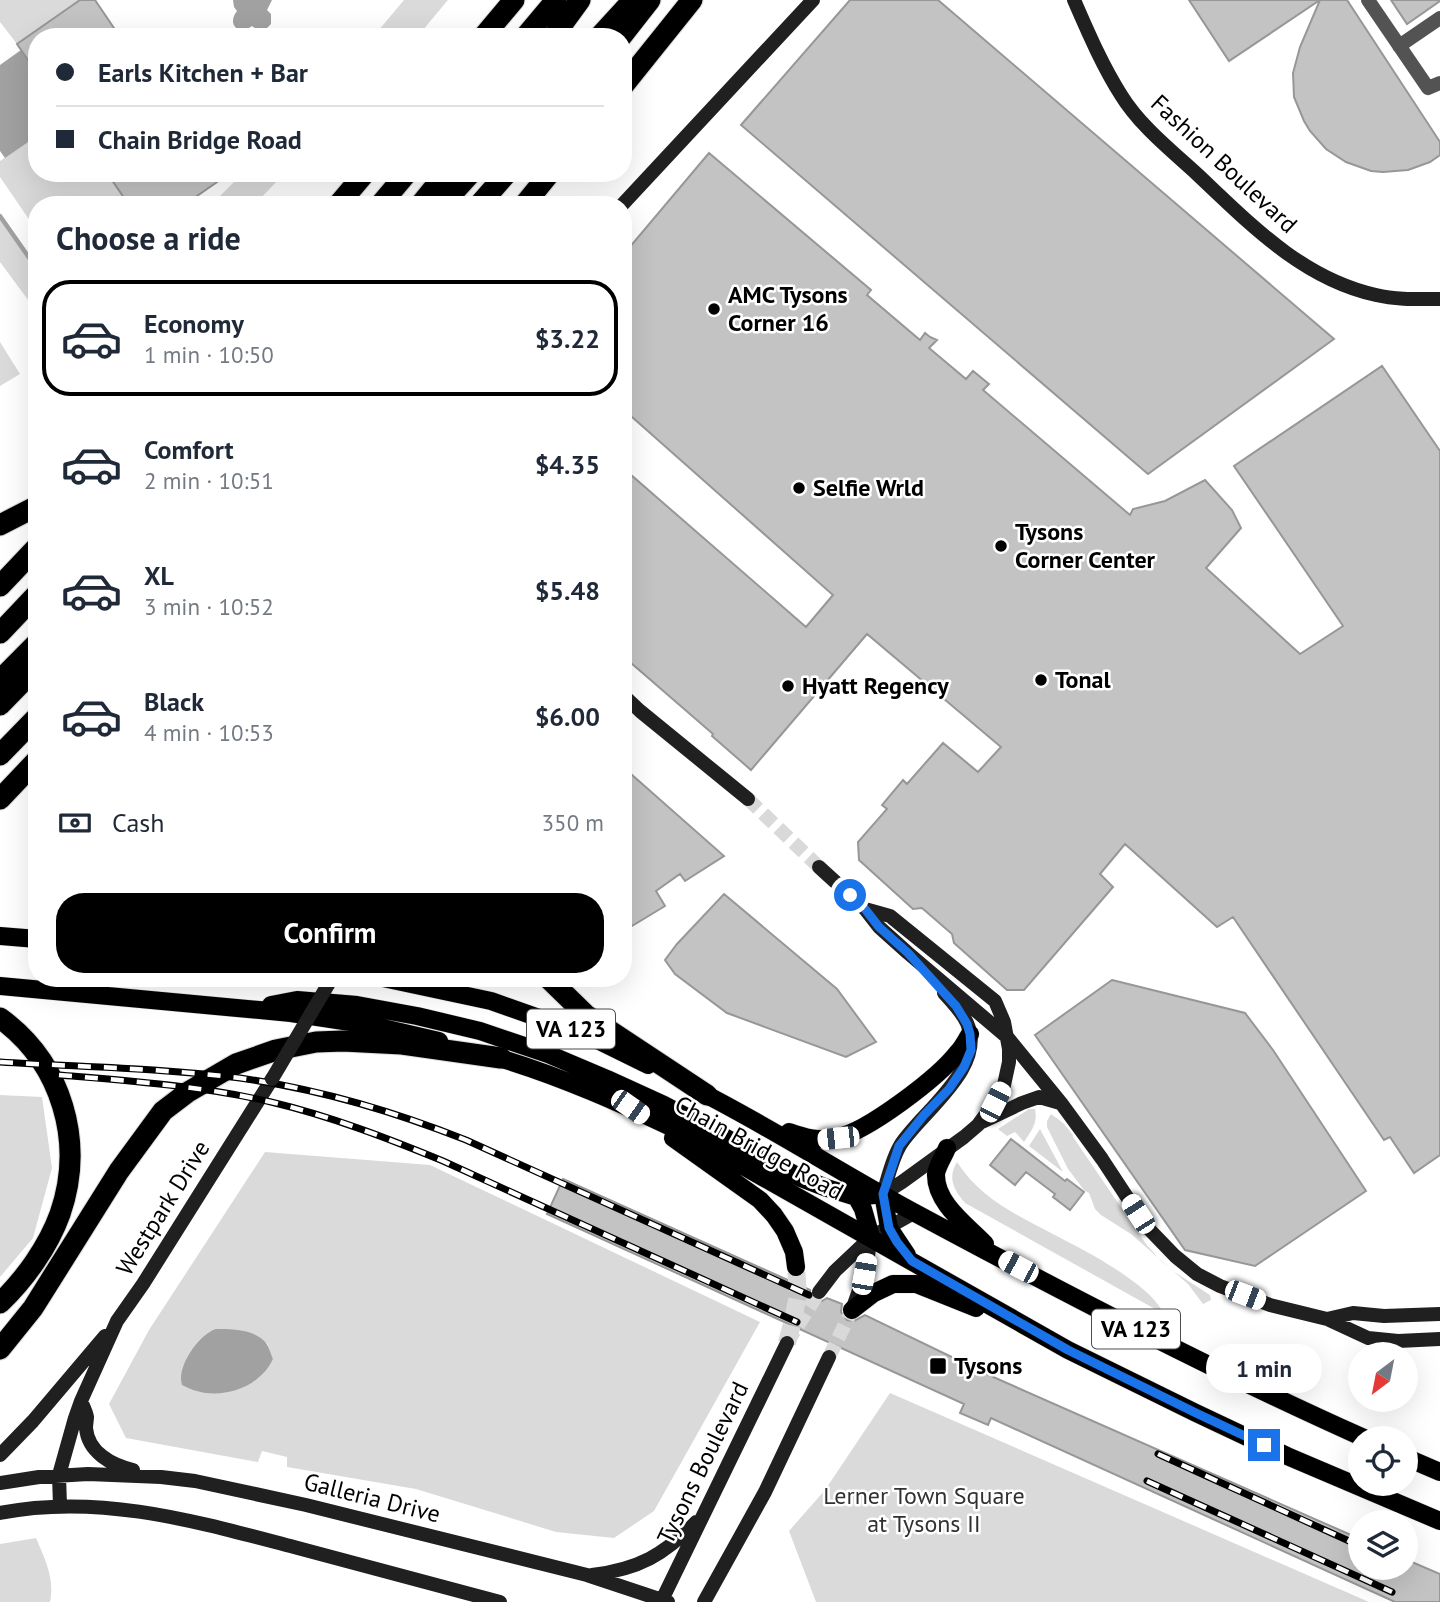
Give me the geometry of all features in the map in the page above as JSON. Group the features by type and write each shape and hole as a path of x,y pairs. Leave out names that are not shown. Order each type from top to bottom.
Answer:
{"highway":[{"path":"491,28 514,0"},
{"path":"533,28 556,0"},
{"path":"560,28 580,0"},
{"path":"607,28 633,0"},
{"path":"628,28 650,0"},
{"path":"632,75 692,0"},
{"path":"346,196 357,182"},
{"path":"388,196 399,182"},
{"path":"427,196 439,182"},
{"path":"450,196 463,182"},
{"path":"488,196 499,182"},
{"path":"532,196 543,182"},
{"path":"0,525 28,511"},
{"path":"0,586 28,556"},
{"path":"0,633 28,603"},
{"path":"0,680 28,652"},
{"path":"0,705 28,676"},
{"path":"0,755 28,726"},
{"path":"6,792 28,769"},
{"path":"6,792 28,776"},
{"path":"557,987 586,1015 707,1095"},
{"path":"0,1018 20,1034 52,1078 61,1096 69,1144 69,1171 60,1214 26,1274 0,1303"},
{"path":"0,1349 33,1308 145,1134 163,1111 188,1092 236,1065 276,1050 316,1042 402,1044 501,1058"}],"main road":[{"path":"0,936 28,938"},
{"name":"Chain Bridge Road","path":"0,986 251,1008 370,1025 501,1058 569,1082 690,1136 1068,1350 1287,1456 1440,1521"},
{"name":"Chain Bridge Road","path":"425,987 491,1001 587,1035 707,1095 915,1213 1109,1316 1267,1395 1348,1431"},
{"path":"251,1008 297,1000 357,1005 480,1031 548,1054 664,1105 801,1178 856,1196 883,1194 888,1227 912,1261"},
{"path":"744,1116 815,1140 838,1138 867,1126 911,1094 957,1053 970,1034"},
{"path":"630,1107 760,1200 785,1231 794,1252 796,1267"},
{"path":"947,1149 936,1171 938,1188 948,1208 997,1256"},
{"path":"834,1166 849,1182 863,1209 871,1237"},
{"path":"852,1310 874,1293 893,1284 916,1284 1068,1350"},
{"path":"1418,1463 1440,1472"}],"street":[{"path":"630,196 813,0"},
{"name":"Fashion Boulevard","path":"1074,0 1106,72 1123,98 1168,147 1262,236 1298,262 1357,289 1396,298 1440,299"},
{"path":"1368,0 1428,88 1440,83"},
{"path":"1399,46 1440,18"},
{"path":"632,703 748,799"},
{"path":"819,867 865,909 879,927 1008,1038 1061,1103 1146,1226 1174,1256 1197,1274 1270,1305 1327,1319 1368,1338 1398,1341 1440,1339"},
{"path":"865,909 890,916 995,1001 1008,1038 1009,1062 1004,1085 978,1125 883,1194"},
{"path":"883,1194 899,1146 949,1089 964,1067 971,1050 967,1024 956,1006 908,953"},
{"name":"Westpark Drive","path":"60,1506 59,1475 81,1401 117,1321 272,1079 327,987"},
{"path":"978,1125 1039,1097 1061,1103"},
{"path":"819,1292 835,1271 871,1237 915,1213"},
{"path":"852,1310 864,1274 871,1237"},
{"path":"1327,1319 1353,1313 1384,1316 1440,1314"},
{"path":"0,1455 117,1321"},
{"name":"Tysons Boulevard","path":"663,1601 787,1343"},
{"path":"704,1602 765,1492 829,1357"},
{"path":"81,1401 87,1417 88,1437 99,1454 124,1468 161,1477"},
{"name":"Galleria Drive","path":"59,1475 120,1474 161,1477 231,1488 587,1575 663,1601"},
{"path":"0,1483 59,1475"},
{"path":"0,1513 60,1506 162,1514 500,1602"},
{"path":"587,1575 611,1573 653,1558 674,1543 706,1511"}],"green space":[{"path":"0,0 80,0 40,28 28,28 28,36 17,44 0,22"},
{"path":"404,0 448,0 425,28 381,28"},
{"path":"28,142 28,182 113,182 123,196 28,196 28,218 0,177 0,161"},
{"path":"234,182 276,182 263,196 220,196"},
{"path":"0,216 28,254 28,300 0,262"},
{"path":"0,342 20,374 0,386"},
{"path":"0,1095 42,1097 52,1168 33,1238 0,1277"},
{"path":"1029,1109 1035,1109 1036,1119 1024,1142 1015,1132 1007,1136 998,1129"},
{"path":"1051,1114 1073,1135 1158,1258 1131,1234 1095,1209 1089,1193 1068,1169 1047,1127"},
{"path":"1040,1129 1063,1172 1029,1146"},
{"path":"265,1152 430,1165 760,1322 654,1511 614,1538 556,1532 416,1489 287,1467 287,1457 262,1451 258,1462 126,1438 109,1404 149,1330","holes":["267,1343 273,1359 255,1379 233,1391 205,1392 182,1385"]},
{"path":"957,1162 987,1195 1012,1212 1117,1270 1150,1295 1164,1314 965,1203 952,1179"},
{"path":"1170,1268 1210,1295 1211,1300 1203,1304 1188,1284"},
{"name":"Lerner Town Square at Tysons II","path":"890,1393 1369,1602 816,1602 789,1531 825,1490"},
{"path":"36,1538 50,1577 50,1602 0,1602 0,1544"}],"shaded area":[{"path":"233,0 272,0 267,10 271,14 271,24 267,28 237,28 233,21 237,11"},
{"path":"21,50 28,60 28,142 5,158 0,151 0,65"},
{"path":"216,1329 256,1335 266,1343 273,1359 257,1379 233,1391 207,1393 182,1385 182,1369 190,1352 203,1337"}],"building":[{"path":"80,0 95,0 114,28 40,28"},
{"path":"850,0 938,0 1334,339 1148,474 741,125"},
{"path":"1189,0 1320,0 1229,61"},
{"path":"1320,0 1347,0 1440,142 1440,155 1408,170 1371,171 1346,162 1326,149 1310,131 1294,97 1293,73 1300,47"},
{"path":"1391,0 1440,0 1440,1 1407,24"},
{"path":"28,36 28,60 17,44"},
{"name":"Tysons Corner Center","path":"709,153 871,290 867,295 920,340 925,333 937,340 929,348 966,379 973,371 989,384 983,390 1130,515 1133,509 1165,501 1205,480 1232,510 1241,528 1206,568 1300,654 1343,626 1234,466 1382,366 1440,451 1440,1155 1414,1173 1390,1137 1384,1140 1233,917 1217,927 1125,844 1100,874 1113,887 1024,990 1007,990 954,943 952,934 922,908 913,909 859,860 858,842 887,809 882,805 903,780 907,784 943,743 978,772 1001,747 867,634 751,770 632,664 632,476 806,627 833,595 632,417 632,244"},
{"path":"113,182 217,182 197,196 123,196"},
{"path":"632,775 724,856 685,881 680,874 656,891 665,906 632,926"},
{"path":"724,894 837,989 876,1042 846,1057 727,1013 675,974 665,960"},
{"path":"1112,980 1245,1013 1273,1050 1366,1191 1255,1266 1185,1250 1035,1035"},
{"path":"1011,1139 1065,1181 1067,1179 1084,1192 1070,1210 1053,1197 1055,1194 1026,1172 1015,1185 990,1165"},
{"name":"Tysons","path":"563,1179 810,1290 814,1300 822,1301 827,1298 842,1304 841,1312 847,1320 854,1321 865,1315 991,1376 1348,1534 1348,1580 1418,1580 1418,1565 1440,1574 1440,1602 1395,1602 991,1418 988,1425 960,1413 964,1404 547,1214"}],"waterway":[{"path":"0,216 28,256"}],"tunnel":[{"path":"748,799 819,867"},
{"path":"787,1343 798,1295 796,1267"},
{"path":"787,1343 819,1292"},
{"path":"829,1357 852,1310"}],"railway":[{"path":"0,1062 240,1078 355,1102 466,1140 809,1295"},
{"path":"59,1075 219,1092 271,1102 337,1121 443,1161 797,1322"},
{"path":"1158,1454 1348,1541"},
{"path":"1147,1481 1392,1592"}],"place":[{"name":"AMC Tysons Corner 16","path":"714,309"},
{"name":"Selfie Wrld","path":"799,488"},
{"name":"Tysons Corner Center","path":"1001,546"},
{"name":"Tonal","path":"1041,680"},
{"name":"Hyatt Regency","path":"788,686"},
{"name":"Tysons","path":"938,1366"}],"route":[{"path":"850,895 956,1006 970,1034 971,1050 964,1067 949,1089 899,1146 883,1194 888,1227 897,1242 912,1261 1068,1350 1264,1445"}]}
